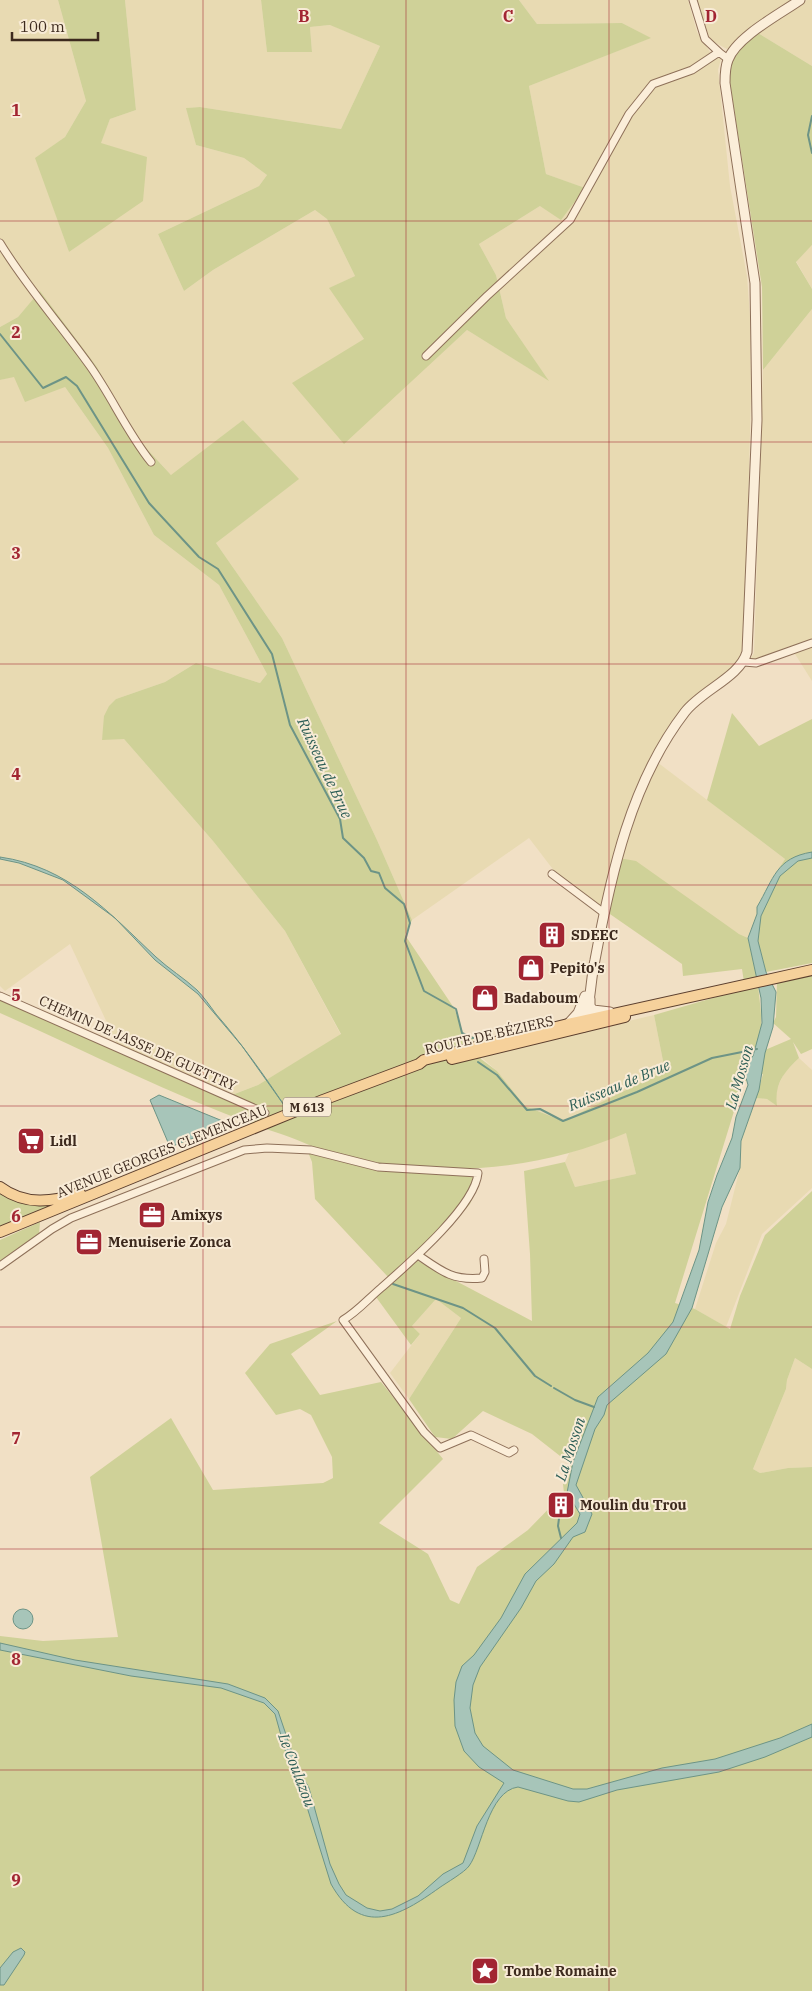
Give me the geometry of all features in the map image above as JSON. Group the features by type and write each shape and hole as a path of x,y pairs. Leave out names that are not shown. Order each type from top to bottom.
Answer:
{"main road":[{"name":"ROUTE DE BÉZIERS","path":"419,1064 424,1060 582,1020 812,970"},
{"name":"ROUTE DE BÉZIERS","path":"419,1064 424,1066 582,1020 654,1010 683,999"},
{"name":"AVENUE GEORGES CLEMENCEAU","path":"2,1232 419,1064"},
{"name":"M 613","path":"0,1187 16,1196 29,1200 62,1199 197,1152"}],"street":[{"path":"693,0 706,39 728,59"},
{"path":"582,1020 586,1013 616,857 648,776 666,740 687,710 707,691 744,662 750,628 757,420 756,283 725,83 728,59 734,48 800,0"},
{"path":"426,356 487,296 570,220 630,114 653,84 692,70 720,53"},
{"path":"0,242 22,279 91,368 133,440 151,462"},
{"path":"744,662 756,663 812,643"},
{"path":"552,874 604,912"},
{"path":"590,986 590,1006 593,1010 618,1012"},
{"name":"CHEMIN DE JASSE DE GUETTRY","path":"0,996 265,1113"},
{"path":"0,1266 52,1229 71,1218 244,1150 266,1148 311,1150 378,1167 478,1172 476,1184 468,1198 418,1255 343,1320 424,1432 440,1448 471,1435 509,1453 514,1450"},
{"path":"418,1255 445,1273 457,1278 482,1278 485,1272 484,1259"}],"shaded area":[{"path":"0,0 58,0 86,101 65,137 36,158 69,252 101,229 100,144 110,119 136,110 125,0 261,0 267,52 312,51 310,27 331,25 380,46 341,129 200,107 187,108 196,145 244,158 267,175 259,186 158,234 184,291 213,270 315,210 327,219 355,276 330,288 364,339 408,383 467,330 548,380 506,318 496,275 479,244 540,206 584,188 546,174 529,86 650,38 622,23 537,24 519,0 688,0 697,32 710,52 721,59 718,70 730,186 747,276 750,317 751,396 744,653 730,671 685,707 632,807 613,857 600,912 555,872 529,838 412,920 377,840 282,638 216,543 298,479 243,420 172,476 136,437 97,367 40,292 18,317 0,327"},
{"path":"697,0 793,0 727,49 710,40"},
{"path":"807,0 812,0 812,66 758,33"},
{"path":"812,245 812,289 796,261"},
{"path":"812,309 812,681 790,646 748,663 754,653 763,370"},
{"path":"14,376 65,387 108,448 154,535 219,585 267,674 260,683 196,663 165,682 116,699 102,739 124,739 213,841 285,931 341,1035 258,1085 234,1094 117,1044 70,944 5,991 0,986 0,380"},
{"path":"657,762 785,859 768,888 748,938 619,858"},
{"path":"654,1015 665,1071 563,1121 525,1106 497,1071 480,1056"},
{"path":"799,1058 812,1070 812,1188 762,1234 726,1327 695,1309 716,1243 726,1224 740,1168 741,1141 756,1098 767,1099 776,1105 775,1093 785,1071"},
{"path":"626,1132 636,1174 575,1187 565,1162 569,1153"},
{"path":"436,1299 461,1318 409,1399 390,1373 420,1334 412,1326"},
{"path":"795,1358 812,1369 812,1467 788,1468 760,1473 753,1469 786,1389 787,1380"}],"green space":[{"path":"58,0 125,0 136,110 110,119 101,143 147,157 143,201 69,252 35,158 65,137 86,101"},
{"path":"261,0 519,0 537,24 622,23 651,38 529,86 546,174 585,188 561,220 540,206 479,244 496,275 506,318 549,381 467,330 344,444 292,383 364,339 329,288 355,276 327,219 315,210 213,270 184,291 158,234 259,186 267,175 244,158 196,145 186,108 200,107 341,129 380,46 330,25 310,27 312,52 267,52"},
{"path":"758,33 812,66 812,245 796,262 812,289 812,309 763,370 762,287 728,70 733,58 740,49"},
{"path":"40,291 97,367 136,437 171,475 243,420 299,479 216,543 282,638 377,840 412,920 405,935 454,1008 464,1035 472,1038 481,1059 497,1071 525,1106 563,1121 665,1071 654,1015 758,985 761,1014 760,1033 754,1050 748,1057 791,1039 773,1023 776,1017 777,982 812,975 812,1049 801,1054 793,1042 799,1058 781,1079 777,1091 777,1106 767,1099 756,1098 763,1074 743,1082 675,1303 695,1309 730,1329 740,1296 765,1235 812,1191 812,1369 795,1358 787,1380 786,1389 753,1469 760,1473 788,1468 812,1467 812,1991 0,1991 0,1636 43,1641 118,1637 90,1477 171,1418 213,1490 323,1483 333,1478 332,1457 311,1415 300,1409 276,1415 245,1373 270,1344 337,1321 291,1354 320,1395 381,1382 443,1459 379,1523 428,1554 450,1600 459,1604 477,1567 528,1530 564,1493 563,1484 569,1463 532,1434 483,1411 452,1439 435,1437 409,1399 461,1318 436,1299 412,1326 420,1334 411,1345 376,1297 417,1261 409,1260 389,1278 315,1199 312,1162 308,1152 379,1171 481,1176 470,1204 418,1261 532,1321 530,1254 524,1171 565,1162 575,1187 636,1174 626,1133 558,1156 487,1168 416,1168 380,1164 337,1155 209,1107 0,1013 0,998 224,1098 258,1085 341,1034 285,931 213,841 124,739 102,740 104,716 109,706 116,699 165,682 196,663 260,683 267,674 219,585 154,535 108,448 65,387 25,402 14,377 0,380 0,327 18,317"},
{"path":"732,713 759,746 812,719 812,963 766,972 759,949 759,920 770,887 785,859 707,800"},
{"path":"619,858 636,861 739,934 748,938 757,978 744,982 742,969 683,976 682,964 607,912"},
{"path":"0,1191 55,1203 56,1206 0,1228"},
{"path":"40,1222 39,1234 0,1261 0,1240"}],"water":[{"name":"Le Coulazou","path":"812,852 812,858 798,861 780,876 761,916 758,941 766,972 776,992 773,1027 765,1053 759,1090 741,1141 740,1168 722,1207 692,1308 666,1354 607,1405 604,1415 595,1429 576,1485 592,1514 585,1532 573,1537 554,1564 536,1581 521,1608 480,1667 473,1685 470,1708 475,1733 483,1746 513,1770 573,1789 587,1789 662,1768 715,1759 780,1738 812,1724 812,1737 765,1757 719,1772 617,1790 579,1802 568,1801 518,1787 508,1791 493,1809 474,1858 464,1871 410,1907 396,1913 382,1917 368,1916 355,1911 343,1901 331,1884 302,1791 289,1764 275,1714 264,1703 221,1688 131,1676 0,1650 0,1643 75,1660 228,1684 265,1698 278,1711 296,1764 309,1788 330,1864 339,1884 346,1895 367,1908 380,1911 392,1909 418,1896 443,1874 463,1863 477,1826 504,1783 479,1767 464,1751 455,1726 454,1700 456,1682 462,1666 474,1655 501,1618 525,1574 577,1523 580,1514 572,1501 566,1498 573,1462 598,1397 648,1353 673,1322 699,1250 708,1202 732,1138 736,1117 748,1085 745,1074 747,1063 753,1056 762,1023 761,998 748,938 757,914 757,907 772,878 783,864 800,855"},
{"path":"0,857 25,862 67,881 104,908 113,917 63,880 19,863 0,859"},
{"path":"117,920 161,961 200,993 244,1048 286,1108 242,1046 198,994 155,960"},
{"path":"159,1095 230,1124 170,1147 150,1100"},
{"path":"23,1609 30,1612 33,1619 30,1626 23,1629 16,1626 13,1619 16,1612"},
{"path":"21,1948 25,1952 24,1955 4,1985 0,1985 0,1968 13,1952"}],"waterway":[{"path":"812,116 808,135 812,153"},
{"name":"Ruisseau de Brue","path":"0,334 43,388 66,377 77,386 149,503 199,557 218,569 272,654 290,725 340,819 343,838 364,858 371,871 379,873 385,888 404,904 410,923 405,941 424,991 456,1009 462,1033 473,1038"},
{"name":"Ruisseau de Brue","path":"478,1062 497,1075 527,1110 540,1109 563,1121 637,1092 712,1058 757,1049"},
{"path":"393,1284 463,1308 495,1328 535,1376 551,1386"},
{"path":"554,1388 575,1400 594,1407"},
{"path":"560,1511 558,1526 561,1538"}],"place":[{"name":"SDEEC","path":"552,935"},
{"name":"Pepito's","path":"531,968"},
{"name":"Badaboum","path":"485,998"},
{"name":"Lidl","path":"31,1141"},
{"name":"Amixys","path":"152,1215"},
{"name":"Menuiserie Zonca","path":"89,1242"},
{"name":"Moulin du Trou","path":"561,1505"},
{"name":"Tombe Romaine","path":"485,1971"}],"water label":[{"name":"La Mosson","path":"739,1077"},
{"name":"La Mosson","path":"570,1449"}]}
